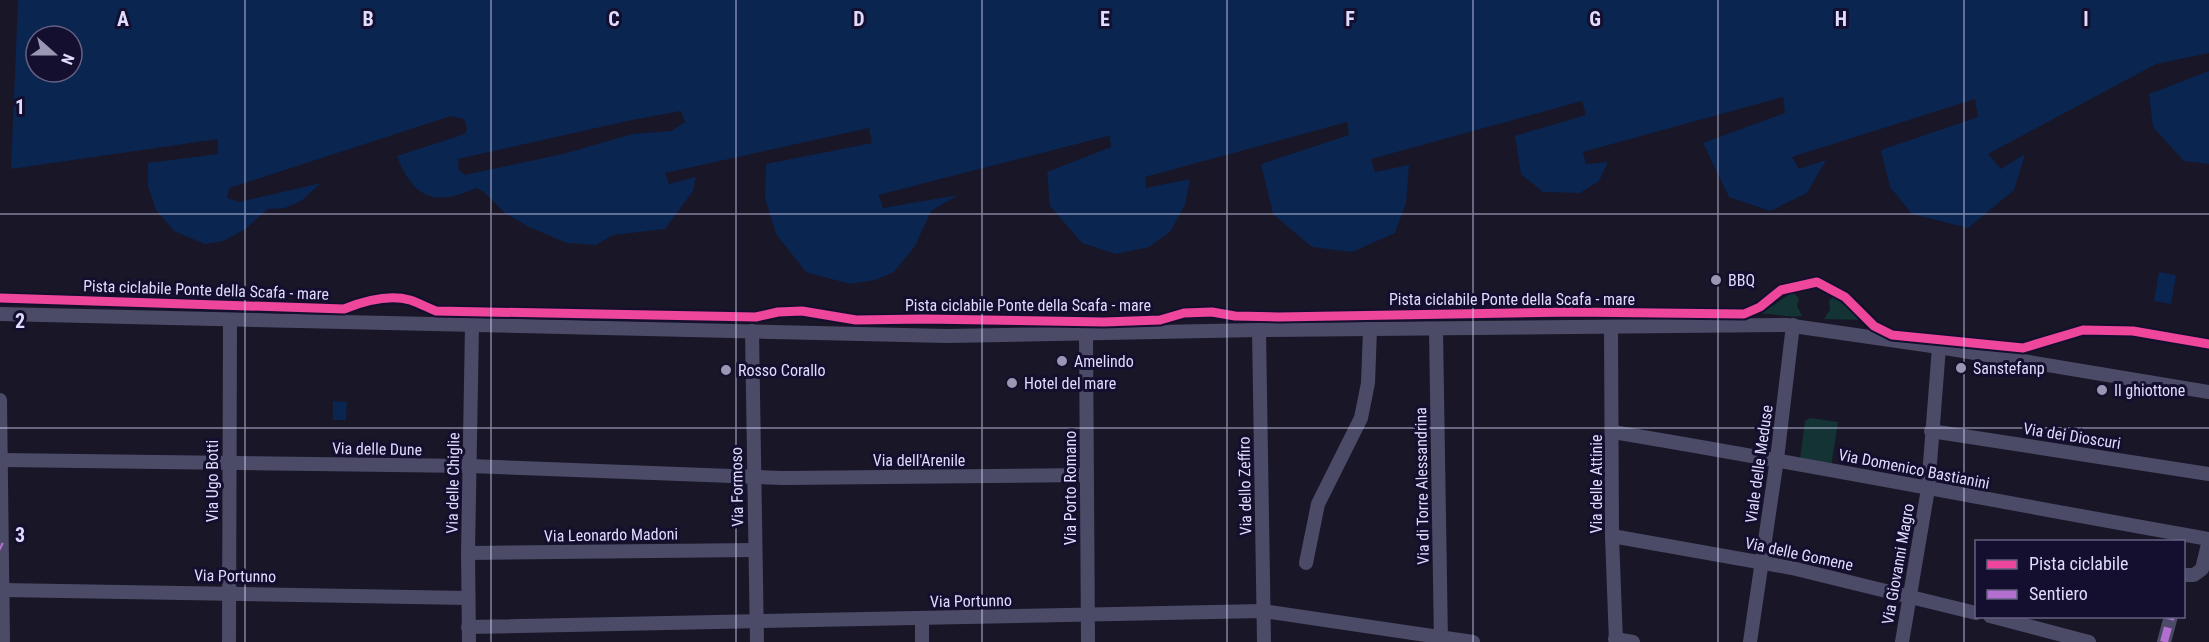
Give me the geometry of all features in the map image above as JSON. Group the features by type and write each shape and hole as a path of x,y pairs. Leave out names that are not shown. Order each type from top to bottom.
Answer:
{"street":[{"path":"0,314 947,336 1259,330 1793,325 2209,392"},
{"name":"Via Ugo Botti","path":"229,642 230,320"},
{"name":"Via delle Chiglie","path":"469,642 468,554 472,325"},
{"name":"Viale delle Meduse","path":"1749,642 1777,459 1793,325"},
{"name":"Via delle Attinie","path":"1611,327 1612,536 1616,641"},
{"name":"Via dello Zeffiro","path":"1259,330 1264,642"},
{"path":"1306,562 1318,504 1361,418 1368,382 1370,330"},
{"name":"Via di Torre Alessandrina","path":"1436,330 1441,639"},
{"name":"Via Formoso","path":"752,331 757,642"},
{"name":"Via Porto Romano","path":"1086,334 1088,642"},
{"name":"Via Giovanni Magro","path":"1902,642 1928,489 1939,347"},
{"path":"0,400 3,642"},
{"name":"Via dei Dioscuri","path":"1931,431 2209,474"},
{"name":"Via Domenico Bastianini","path":"1613,432 1777,459 2209,540"},
{"name":"Via delle Dune","path":"1,460 470,466 753,477"},
{"name":"Via dell'Arenile","path":"753,477 1086,476"},
{"name":"Via delle Gomene","path":"1612,536 1762,562 1975,612"},
{"path":"2185,575 2194,575 2202,569 2209,540"},
{"name":"Via Leonardo Madoni","path":"468,554 755,550"},
{"name":"Via Portunno","path":"2,590 228,592 468,598"},
{"name":"Via Portunno","path":"468,627 1263,611 1473,642"},
{"path":"2006,618 2038,622 2084,641"},
{"path":"2164,642 2170,618"},
{"path":"922,619 922,642"},
{"path":"1616,641 1633,642"}],"green space":[{"path":"1793,292 1799,299 1797,306 1802,316 1760,314"},
{"path":"1834,296 1866,320 1824,319 1830,310 1829,301"},
{"path":"1810,418 1838,422 1831,467 1800,460 1805,421"}],"water":[{"path":"18,0 2209,0 2209,53 2156,64 1988,154 2001,169 2025,154 2014,190 1968,228 1912,214 1890,187 1881,150 1978,117 1975,99 1792,157 1799,169 1826,160 1807,193 1770,211 1729,197 1703,143 1785,113 1783,97 1583,152 1586,164 1608,162 1599,181 1580,193 1543,192 1521,174 1515,136 1586,115 1582,101 1371,159 1375,172 1409,165 1406,203 1395,233 1352,252 1312,247 1273,214 1261,164 1349,135 1347,122 1145,177 1146,188 1190,179 1185,205 1170,232 1149,247 1116,254 1082,243 1050,206 1047,172 1111,147 1109,136 879,195 883,208 958,195 931,211 915,246 894,272 875,280 850,284 806,272 776,234 765,198 766,164 872,143 869,128 665,173 669,184 696,177 693,191 665,229 613,235 596,245 567,243 529,227 505,213 484,192 476,188 462,194 438,198 418,190 410,182 397,156 465,134 467,128 464,119 451,116 229,188 227,198 239,202 321,183 301,201 285,208 268,209 244,230 223,241 205,244 174,231 156,210 148,186 148,163 218,154 218,139 11,169","holes":["681,111 685,122 671,131 632,134 567,153 465,175 459,170 458,159 632,120"]},
{"path":"2209,71 2209,164 2184,161 2153,127 2149,94"},
{"path":"2159,272 2176,275 2171,304 2154,301"},
{"path":"333,401 347,402 346,420 333,420"}],"pier":[{"path":"1109,136 1111,147 1085,154 1108,145 1107,140 883,197 885,204 913,200 883,208 879,195"}],"marked path":[{"path":"2164,642 2170,618"}],"cycle path":[{"name":"Pista ciclabile Ponte della Scafa - mare","path":"0,298 344,309 368,301 402,298 436,311 756,317 778,312 802,311 856,320 1104,322 1160,320 1184,313 1212,312 1235,316 1278,317 1573,312 1744,314 1760,307 1781,290 1817,282 1845,297 1874,326 1892,335 2023,348 2083,330 2133,331 2209,344"}],"place":[{"name":"BBQ","path":"1716,280"},
{"name":"Amelindo","path":"1062,361"},
{"name":"Sanstefanp","path":"1961,368"},
{"name":"Rosso Corallo","path":"726,370"},
{"name":"Hotel del mare","path":"1012,383"},
{"name":"Il ghiottone","path":"2102,390"}]}
